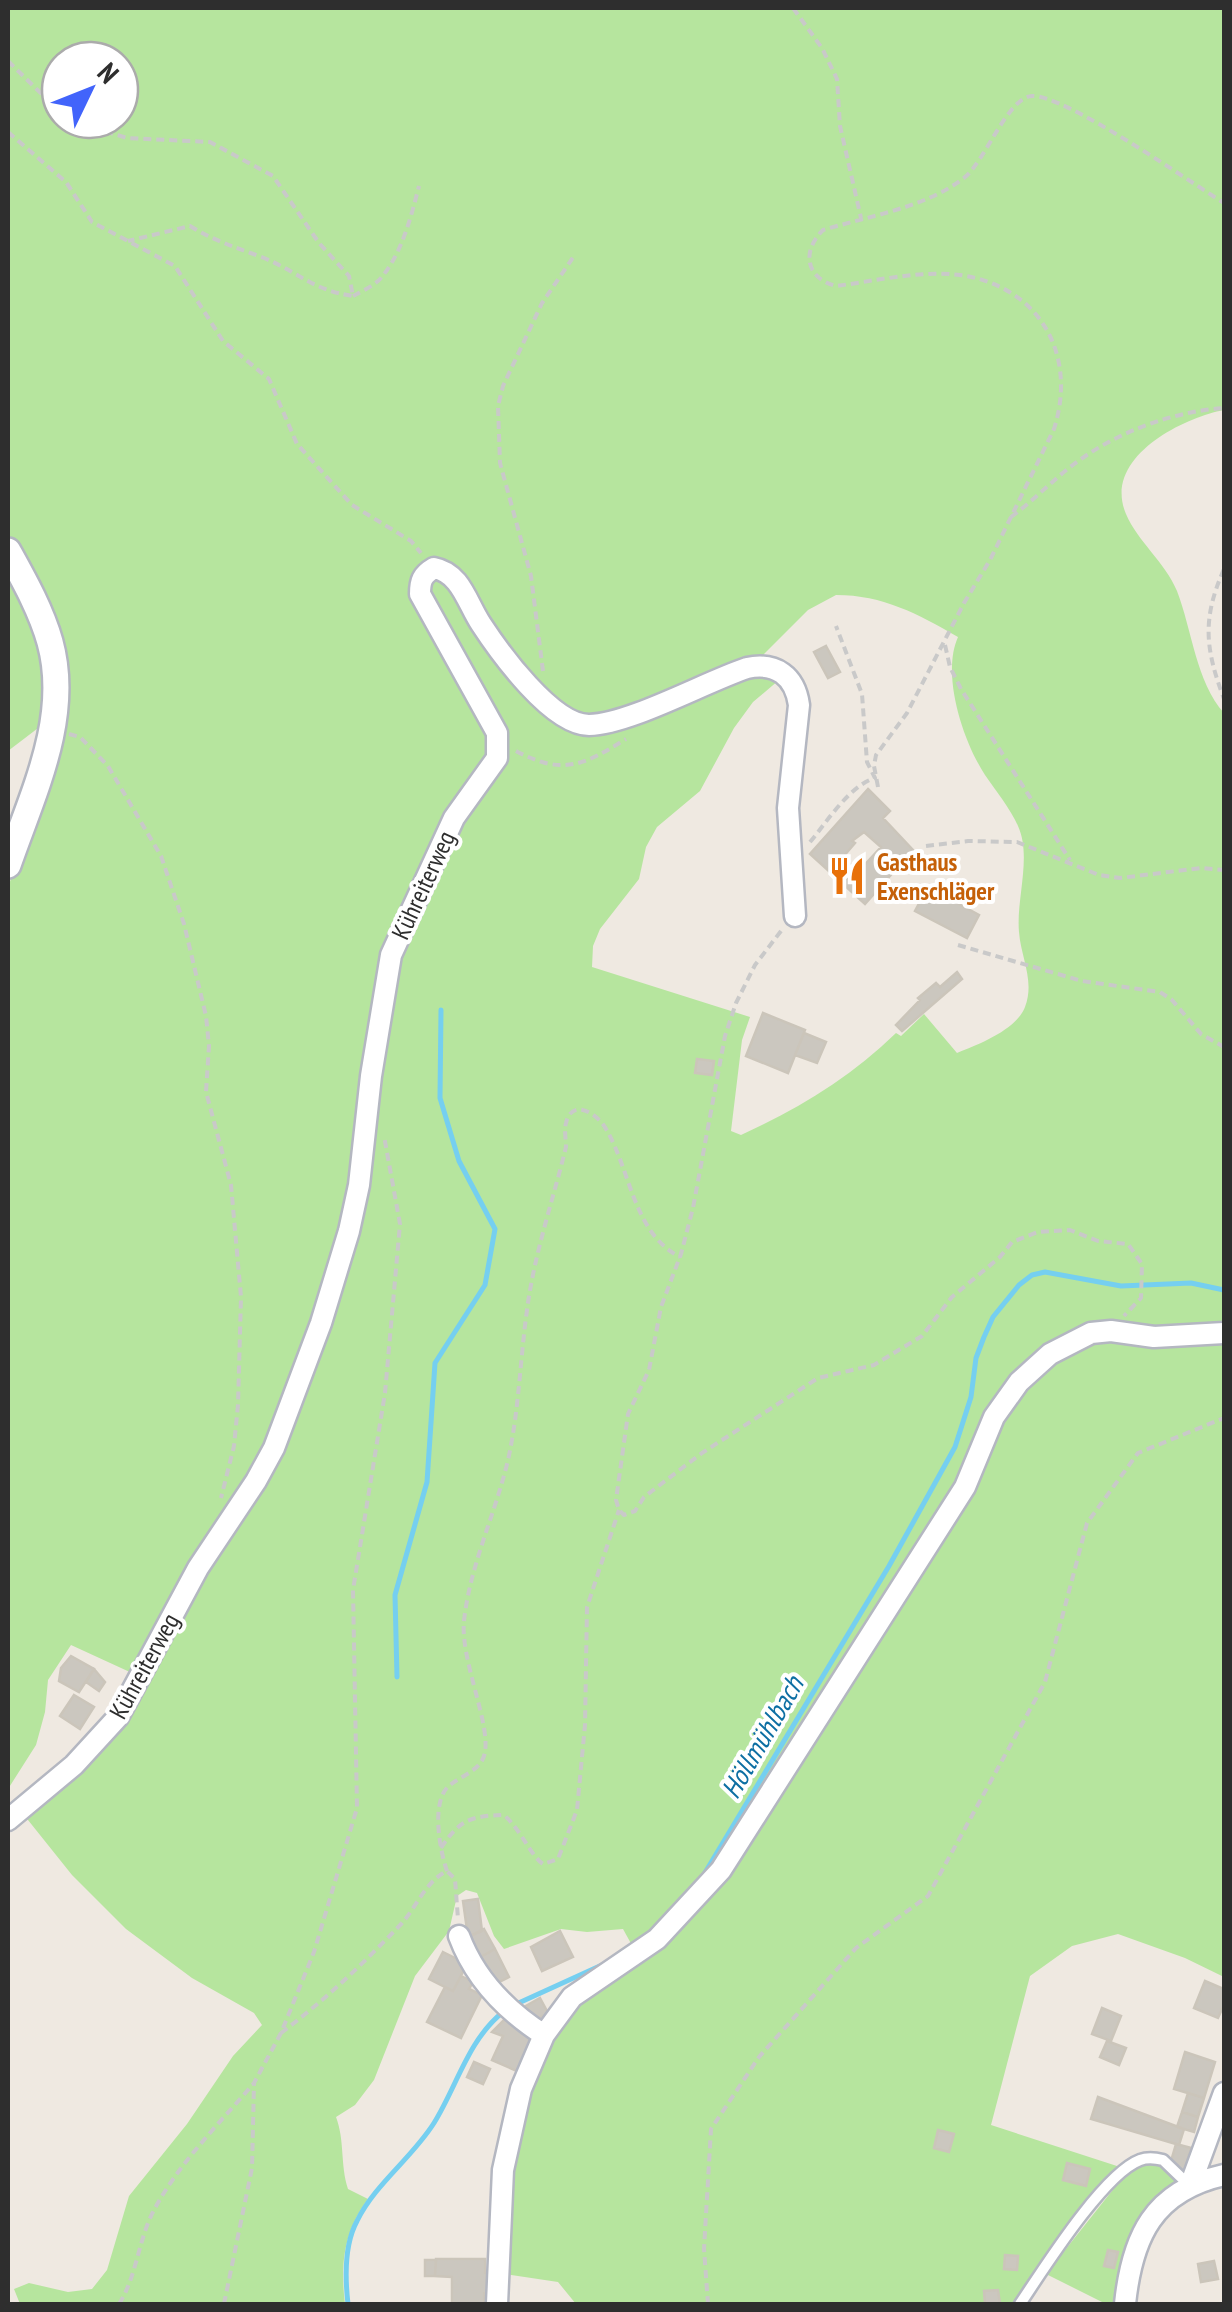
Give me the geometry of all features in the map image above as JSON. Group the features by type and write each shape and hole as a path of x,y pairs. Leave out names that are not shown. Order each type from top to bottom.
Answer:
{"street":[{"path":"8,551 50,641 56,674 40,782 14,825 8,865"},
{"path":"434,568 452,575 489,636 511,663 557,713 576,724 591,725 620,718 747,668 767,666 787,676 796,690 798,705 788,808 795,916"},
{"name":"Kühreiterweg","path":"8,1820 74,1765 118,1716 198,1568 266,1463 321,1324 360,1185 371,1076 391,955 454,818 494,764 499,750 497,734 420,594 420,581 434,568"},
{"path":"497,2304 503,2170 521,2088 544,2035 572,1997 657,1939 721,1870 964,1488 994,1417 1019,1382 1050,1354 1091,1333 1111,1331 1154,1337 1224,1333"},
{"path":"459,1936 476,1973 509,2008 544,2035"},
{"path":"1190,2186 1224,2094"},
{"path":"1125,2304 1132,2259 1142,2230 1155,2214 1190,2186 1224,2176"}],"lane":[{"path":"1020,2304 1109,2184 1130,2165 1142,2159 1163,2160 1190,2186"}],"path":[{"path":"793,8 822,48 837,80 840,126 862,218"},
{"path":"8,61 40,92"},
{"path":"875,778 876,755 907,713 1009,519 1060,409 1060,360 1051,336 1035,312 1002,288 962,276 938,274 836,286 820,282 810,264 814,239 824,230 940,192 966,176 1013,109 1033,96 1079,113 1224,203"},
{"path":"8,132 66,182 92,222 176,266 223,341 269,379 297,444 352,505 411,541 434,568"},
{"path":"140,139 210,142 273,176 319,243 349,276 353,296"},
{"path":"128,241 190,226 212,240 267,259 324,292 353,296 379,281 393,260 419,186"},
{"path":"544,674 533,588 503,477 497,419 503,386 542,302 574,256"},
{"path":"1009,519 1083,457 1132,431 1180,415 1224,408"},
{"path":"1224,569 1207,619 1208,640 1224,699"},
{"path":"836,626 862,694 867,762 878,787"},
{"path":"944,642 960,690 1073,864"},
{"path":"50,732 80,737 108,766 144,823 162,856 206,1016 206,1092 231,1185 241,1297 234,1446 220,1504"},
{"path":"806,851 850,796 866,780 875,778"},
{"path":"926,846 991,840 1017,842 1099,875 1120,878 1201,868 1224,870"},
{"path":"441,1848 451,1833 472,1816 504,1815 526,1838 536,1861 543,1864 558,1859 577,1810 586,1725 588,1606 618,1510 616,1500 628,1414 650,1370 661,1307 693,1208 730,1019 754,966 795,916"},
{"path":"958,945 1082,981 1160,992 1201,1034 1224,1047"},
{"path":"459,1936 456,1879 448,1871 441,1848 441,1796 448,1786 477,1767 484,1756 484,1732 467,1665 464,1626 479,1548 508,1458 528,1305 566,1147 566,1120 573,1112 582,1109 594,1113 606,1128 641,1214 666,1250 680,1257"},
{"path":"120,2304 128,2291 151,2215 173,2176 254,2083 281,2034 314,1952 357,1808 352,1590 385,1392 400,1224 383,1128"},
{"path":"618,1510 624,1515 635,1511 644,1498 702,1453 818,1378 874,1365 922,1336 952,1297 1012,1242 1038,1232 1070,1230 1098,1241 1128,1244 1142,1264 1141,1298"},
{"path":"708,2304 704,2249 711,2129 759,2057 856,1948 928,1896 1045,1682 1086,1523 1138,1453 1224,1418"},
{"path":"281,2034 329,1996 401,1924 436,1878 448,1871"},
{"path":"224,2304 252,2168 254,2083"}],"green space":[{"path":"8,8 1224,8 1224,410 1188,422 1150,444 1125,475 1122,494 1131,524 1177,591 1201,671 1224,713 1224,1977 1118,1934 1072,1946 1030,1976 991,2125 1120,2167 1053,2249 1015,2304 576,2304 558,2282 504,2274 507,2187 524,2095 563,2015 639,1958 623,1929 561,1929 504,1949 494,1936 477,1893 466,1890 457,1896 449,1931 415,1976 374,2080 355,2105 336,2117 348,2189 368,2199 346,2248 345,2304 20,2304 14,2289 29,2283 68,2292 92,2289 107,2270 129,2196 187,2124 233,2056 262,2025 254,2013 192,1978 126,1929 72,1875 24,1815 145,1679 71,1645 48,1680 36,1745 8,1789 8,887 28,833 46,722 8,751","holes":["836,595 885,602 958,637 952,670 962,726 977,761 1011,813 1022,838 1019,932 1028,997 1014,1023 957,1053 924,1014 901,1036 896,1033 823,1091 741,1135 731,1131 742,1040 750,1017 592,967 593,946 600,929 639,879 646,847 657,827 700,791 734,728 753,702 779,680 760,658 808,610"]},
{"path":"1151,2162 1169,2170 1183,2186 1166,2198 1120,2304 1106,2304 1046,2274 1127,2172"}],"building":[{"path":"826,646 840,672 828,678 814,652"},
{"path":"868,789 890,811 883,818 913,850 865,904 810,854","holes":["864,832 881,847 858,872 843,857 855,843 852,841"]},
{"path":"928,887 979,915 967,938 915,911"},
{"path":"957,972 962,979 902,1031 896,1025 918,998 936,983 940,987"},
{"path":"763,1013 805,1030 788,1073 746,1056"},
{"path":"804,1033 826,1042 817,1063 795,1055"},
{"path":"697,1059 714,1061 712,1075 695,1073"},
{"path":"71,1656 94,1669 79,1692 59,1681 61,1668"},
{"path":"94,1669 105,1682 99,1691 86,1682"},
{"path":"74,1695 94,1707 80,1729 60,1716"},
{"path":"478,1899 482,1931 468,1937 463,1901"},
{"path":"484,1929 495,1949 477,1959 468,1937"},
{"path":"560,1931 573,1957 542,1971 531,1947"},
{"path":"495,1949 509,1977 491,1986 477,1959"},
{"path":"443,1952 467,1964 453,1991 429,1979"},
{"path":"461,1976 473,1982 469,1989 482,1995 461,2038 427,2022 445,1987 453,1991"},
{"path":"1205,1981 1224,1989 1224,2010 1218,2018 1194,2008"},
{"path":"540,1998 548,2013 535,2020 526,2006"},
{"path":"1102,2008 1121,2016 1111,2041 1092,2034"},
{"path":"504,2020 534,2034 517,2071 492,2060 503,2036 492,2032"},
{"path":"1107,2041 1126,2048 1119,2065 1100,2057"},
{"path":"1185,2052 1215,2062 1204,2098 1174,2089"},
{"path":"474,2062 490,2069 483,2084 467,2077"},
{"path":"1188,2093 1204,2098 1198,2117 1182,2112"},
{"path":"1098,2097 1184,2129 1179,2145 1091,2119"},
{"path":"1182,2112 1198,2117 1194,2132 1177,2127"},
{"path":"938,2130 954,2134 949,2152 934,2148"},
{"path":"1176,2144 1191,2148 1184,2172 1171,2161"},
{"path":"1067,2163 1090,2169 1086,2186 1063,2180"},
{"path":"1108,2250 1118,2252 1114,2268 1104,2266"},
{"path":"1005,2255 1018,2256 1017,2270 1004,2269"},
{"path":"436,2259 485,2259 485,2273 491,2273 490,2293 484,2293 484,2304 452,2304 452,2277 435,2276"},
{"path":"425,2260 436,2260 435,2276 425,2276"},
{"path":"1214,2261 1218,2279 1201,2282 1198,2264"},
{"path":"998,2290 1000,2304 985,2304 984,2291"}],"waterway":[{"path":"397,1677 395,1595 427,1482 435,1363 485,1285 495,1229 459,1161 440,1098 441,1010"},
{"name":"Höllmühlbach","path":"703,1876 889,1566 955,1447 984,1337 993,1317 1019,1285 1032,1275 1045,1272 1121,1286 1191,1283 1224,1290"},
{"name":"Höllmühlbach","path":"512,2006 602,1965"},
{"name":"Höllmühlbach","path":"348,2304 348,2251 357,2221 425,2136 472,2050 503,2012"}],"place":[{"name":"Gasthaus Exenschläger","path":"847,876"}]}
